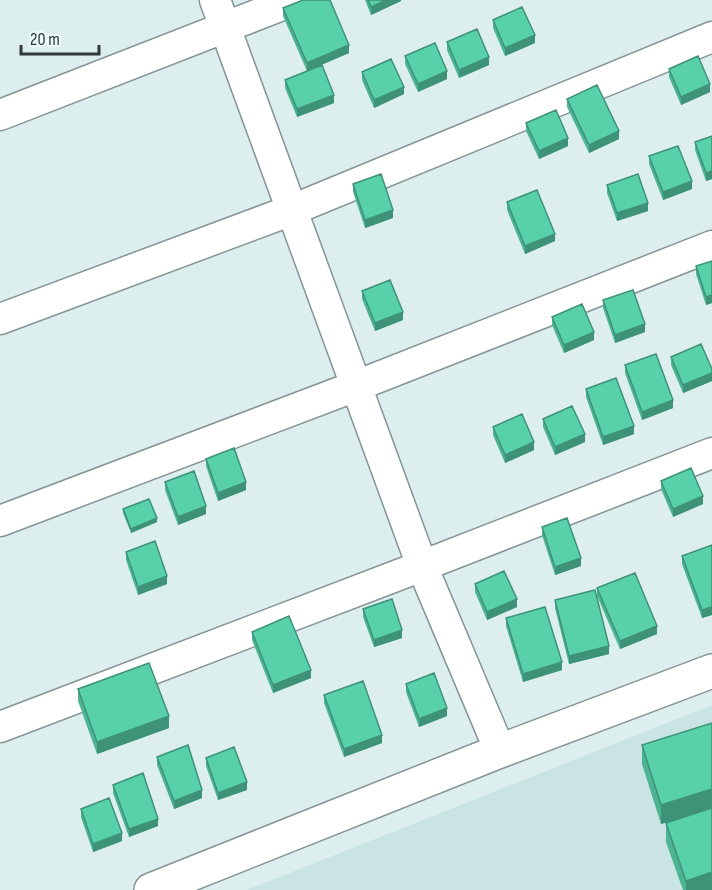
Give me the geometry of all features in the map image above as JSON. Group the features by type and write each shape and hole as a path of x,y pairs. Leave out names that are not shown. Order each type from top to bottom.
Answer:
{"highway":[{"path":"151,890 500,751 712,670"}],"street":[{"path":"0,115 220,14 295,0"},
{"path":"220,14 422,566 500,751"},
{"path":"0,319 292,210 712,37"},
{"path":"0,521 356,386 712,246"},
{"path":"0,727 712,453"}],"shaded area":[{"path":"712,705 712,890 247,890"}],"building":[{"path":"303,0 330,0 349,45 307,63 283,8"},
{"path":"368,0 386,0 371,7"},
{"path":"522,7 535,35 505,48 493,20"},
{"path":"477,29 489,57 459,70 447,42"},
{"path":"435,43 447,71 418,84 405,56"},
{"path":"698,56 710,84 681,97 669,69"},
{"path":"391,59 404,87 374,100 362,72"},
{"path":"322,65 334,95 297,109 285,80"},
{"path":"597,85 619,131 589,145 567,99"},
{"path":"556,110 568,138 539,151 526,123"},
{"path":"712,136 712,171 706,173 695,142"},
{"path":"678,146 692,181 663,192 649,156"},
{"path":"381,174 393,210 365,220 353,184"},
{"path":"638,174 648,203 617,213 607,185"},
{"path":"537,190 555,234 525,246 507,202"},
{"path":"712,261 712,295 706,297 696,266"},
{"path":"390,280 403,312 375,323 362,291"},
{"path":"633,290 645,324 615,335 603,300"},
{"path":"582,304 594,332 564,345 552,317"},
{"path":"701,344 712,373 683,385 671,357"},
{"path":"656,354 673,400 642,412 625,365"},
{"path":"616,378 634,426 603,437 586,389"},
{"path":"572,406 585,434 555,447 543,419"},
{"path":"522,414 534,442 505,455 493,427"},
{"path":"234,448 246,482 218,493 206,459"},
{"path":"691,468 703,496 673,509 661,481"},
{"path":"194,471 206,506 178,517 165,482"},
{"path":"149,499 157,518 131,529 123,509"},
{"path":"567,518 581,558 555,567 542,527"},
{"path":"155,541 167,576 138,587 126,552"},
{"path":"712,545 712,607 702,610 682,556"},
{"path":"504,571 517,599 487,612 475,584"},
{"path":"635,573 657,626 620,641 597,588"},
{"path":"595,590 609,646 569,656 555,600"},
{"path":"392,599 402,630 374,640 363,609"},
{"path":"545,607 562,662 523,674 506,618"},
{"path":"289,616 311,670 273,685 252,632"},
{"path":"149,663 169,716 97,742 78,689"},
{"path":"434,673 447,708 419,719 406,684"},
{"path":"363,681 382,735 344,749 324,695"},
{"path":"712,723 712,789 661,805 642,745"},
{"path":"188,745 202,790 174,801 157,757"},
{"path":"234,747 247,782 218,793 206,758"},
{"path":"143,773 158,819 129,829 113,785"},
{"path":"109,798 122,833 93,844 81,809"},
{"path":"712,808 712,872 686,881 666,823"}]}
